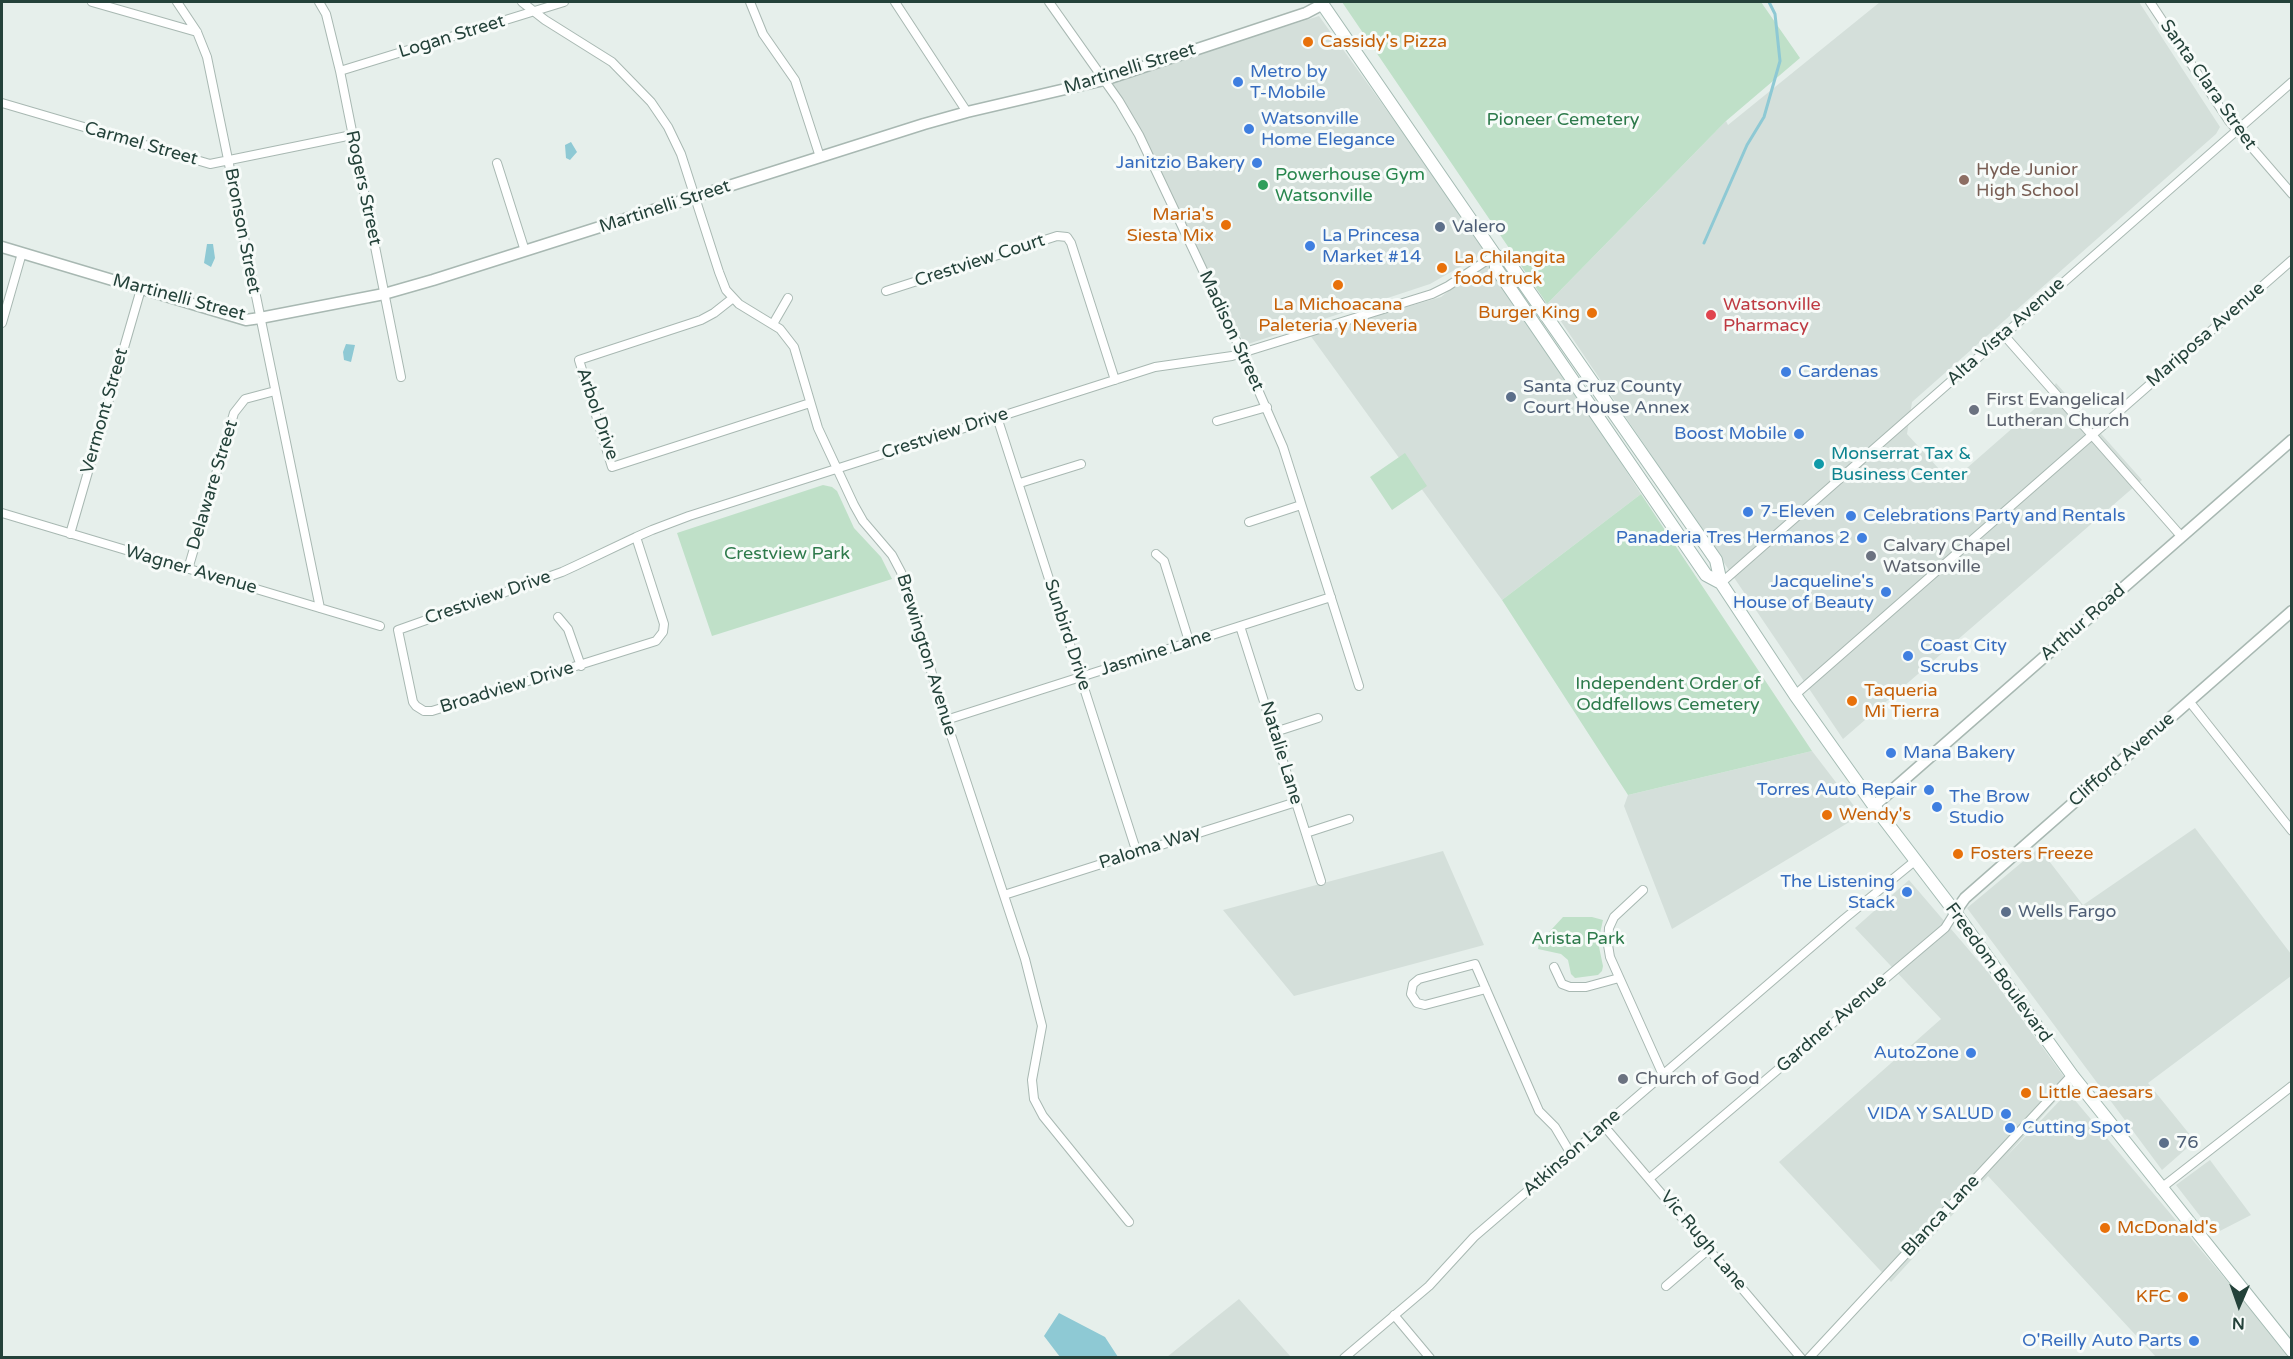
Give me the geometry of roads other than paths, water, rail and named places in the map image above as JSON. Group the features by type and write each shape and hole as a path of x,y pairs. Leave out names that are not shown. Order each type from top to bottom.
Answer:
{"main road":[{"name":"Freedom Boulevard","path":"1322,3 1495,255 1508,261 1716,560 1720,583 1795,695 1874,806 1955,912 2072,1075 2160,1189 2292,1352"}],"street":[{"path":"93,2 197,32"},
{"name":"Bronson Street","path":"177,2 197,32 207,57 320,608"},
{"name":"Rogers Street","path":"319,2 328,20 340,72 401,377"},
{"name":"Brewington Avenue","path":"522,2 607,59 640,89 660,115 675,141 718,272 733,298 746,309 773,324 785,334 794,347 818,428 837,469 863,521 892,555 901,572 946,720 1028,969 1042,1026 1032,1080 1034,1099 1043,1116 1129,1222"},
{"name":"Logan Street","path":"340,72 564,2"},
{"path":"750,2 763,34 795,80 820,157"},
{"path":"896,2 967,112"},
{"name":"Madison Street","path":"1049,2 1140,135 1267,407 1283,447 1359,686"},
{"name":"Santa Clara Street","path":"2150,2 2236,130 2292,194"},
{"name":"Martinelli Street","path":"2,247 246,320 260,318 384,294 967,112 1104,80 1306,13 1322,3"},
{"name":"Alta Vista Avenue","path":"1720,583 2292,82"},
{"name":"Carmel Street","path":"2,103 210,164 352,135"},
{"path":"497,163 525,251"},
{"name":"Crestview Court","path":"886,291 1057,236 1066,237 1071,243 1114,380"},
{"path":"2,323 22,253"},
{"name":"Crestview Drive","path":"398,630 562,572 678,520 1114,380 1165,365 1242,353 1432,294 1495,255"},
{"name":"Mariposa Avenue","path":"1795,695 2292,260"},
{"name":"Vermont Street","path":"70,534 141,289"},
{"name":"Arbol Drive","path":"733,298 701,320 579,360 612,467 810,403"},
{"path":"773,324 788,298"},
{"path":"2003,334 2181,536"},
{"name":"Delaware Street","path":"188,569 234,413 245,399 275,391"},
{"path":"1217,421 1267,407"},
{"name":"Sunbird Drive","path":"997,417 1137,853"},
{"name":"Arthur Road","path":"1874,806 2292,440"},
{"path":"1020,483 1081,464"},
{"path":"1249,522 1301,505"},
{"name":"Wagner Avenue","path":"2,513 380,626"},
{"name":"Broadview Drive","path":"398,630 417,713 432,711 651,643 665,637 664,624 636,537"},
{"path":"1156,554 1164,561 1190,642"},
{"name":"Jasmine Lane","path":"946,720 1331,597"},
{"name":"Clifford Avenue","path":"1955,912 1965,898 2291,612"},
{"path":"558,617 568,629 581,666"},
{"name":"Natalie Lane","path":"1240,626 1321,881"},
{"path":"2189,700 2292,831"},
{"path":"1275,732 1318,718"},
{"name":"Paloma Way","path":"1004,895 1296,802"},
{"path":"1306,832 1349,819"},
{"name":"Atkinson Lane","path":"1344,1358 1429,1286 1474,1238 1916,860"},
{"path":"1643,890 1618,912 1609,928 1608,951 1663,1075"},
{"name":"Gardner Avenue","path":"1650,1178 1945,928 1955,912"},
{"path":"1486,989 1425,1005 1414,1000 1411,990 1413,984 1419,979 1475,964 1486,989 1539,1111 1555,1126 1571,1154"},
{"path":"1554,967 1562,984 1570,987 1586,987 1619,978"},
{"name":"Blanca Lane","path":"1809,1358 2072,1075"},
{"path":"2160,1189 2292,1086"},
{"name":"Vic Rugh Lane","path":"1604,1126 1800,1358"},
{"path":"1666,1286 1709,1249"},
{"path":"1394,1315 1430,1358"}],"water":[{"path":"571,142 577,152 570,160 566,158 565,145"},
{"path":"207,244 213,244 215,258 211,267 204,263"},
{"path":"346,344 355,345 351,362 344,360 343,352"},
{"path":"1059,1313 1105,1337 1118,1357 1060,1357 1044,1336"}],"waterway":[{"path":"1704,243 1747,145 1764,117 1780,61 1775,14 1769,2"}],"place":[{"name":"Cassidy's Pizza","path":"1308,42"},
{"name":"Metro by T-Mobile","path":"1238,82"},
{"name":"Watsonville Home Elegance","path":"1249,129"},
{"name":"Janitzio Bakery","path":"1257,163"},
{"name":"Hyde Junior High School","path":"1964,180"},
{"name":"Powerhouse Gym Watsonville","path":"1263,185"},
{"name":"Maria's Siesta Mix","path":"1226,225"},
{"name":"Valero","path":"1440,227"},
{"name":"La Princesa Market #14","path":"1310,246"},
{"name":"La Chilangita food truck","path":"1442,268"},
{"name":"La Michoacana Paleteria y Neveria","path":"1338,285"},
{"name":"Burger King","path":"1592,313"},
{"name":"Watsonville Pharmacy","path":"1711,315"},
{"name":"Cardenas","path":"1786,372"},
{"name":"Santa Cruz County Court House Annex","path":"1511,397"},
{"name":"First Evangelical Lutheran Church","path":"1974,410"},
{"name":"Boost Mobile","path":"1799,434"},
{"name":"Monserrat Tax & Business Center","path":"1819,464"},
{"name":"7-Eleven","path":"1748,512"},
{"name":"Celebrations Party and Rentals","path":"1851,516"},
{"name":"Panaderia Tres Hermanos 2","path":"1862,538"},
{"name":"Calvary Chapel Watsonville","path":"1871,556"},
{"name":"Jacqueline's House of Beauty","path":"1886,592"},
{"name":"Coast City Scrubs","path":"1908,656"},
{"name":"Taqueria Mi Tierra","path":"1852,701"},
{"name":"Mana Bakery","path":"1891,753"},
{"name":"Torres Auto Repair","path":"1929,790"},
{"name":"The Brow Studio","path":"1937,807"},
{"name":"Wendy's","path":"1827,815"},
{"name":"Fosters Freeze","path":"1958,854"},
{"name":"The Listening Stack","path":"1907,892"},
{"name":"Wells Fargo","path":"2006,912"},
{"name":"AutoZone","path":"1971,1053"},
{"name":"Church of God","path":"1623,1079"},
{"name":"Little Caesars","path":"2026,1093"},
{"name":"VIDA Y SALUD","path":"2006,1114"},
{"name":"Cutting Spot","path":"2010,1128"},
{"name":"76","path":"2164,1143"},
{"name":"McDonald's","path":"2105,1228"},
{"name":"KFC","path":"2183,1297"},
{"name":"O'Reilly Auto Parts","path":"2194,1341"}],"park label":[{"name":"Pioneer Cemetery","path":"1563,120"},
{"name":"Crestview Park","path":"787,554"},
{"name":"Independent Order of Oddfellows Cemetery","path":"1668,694"},
{"name":"Arista Park","path":"1578,939"}]}
